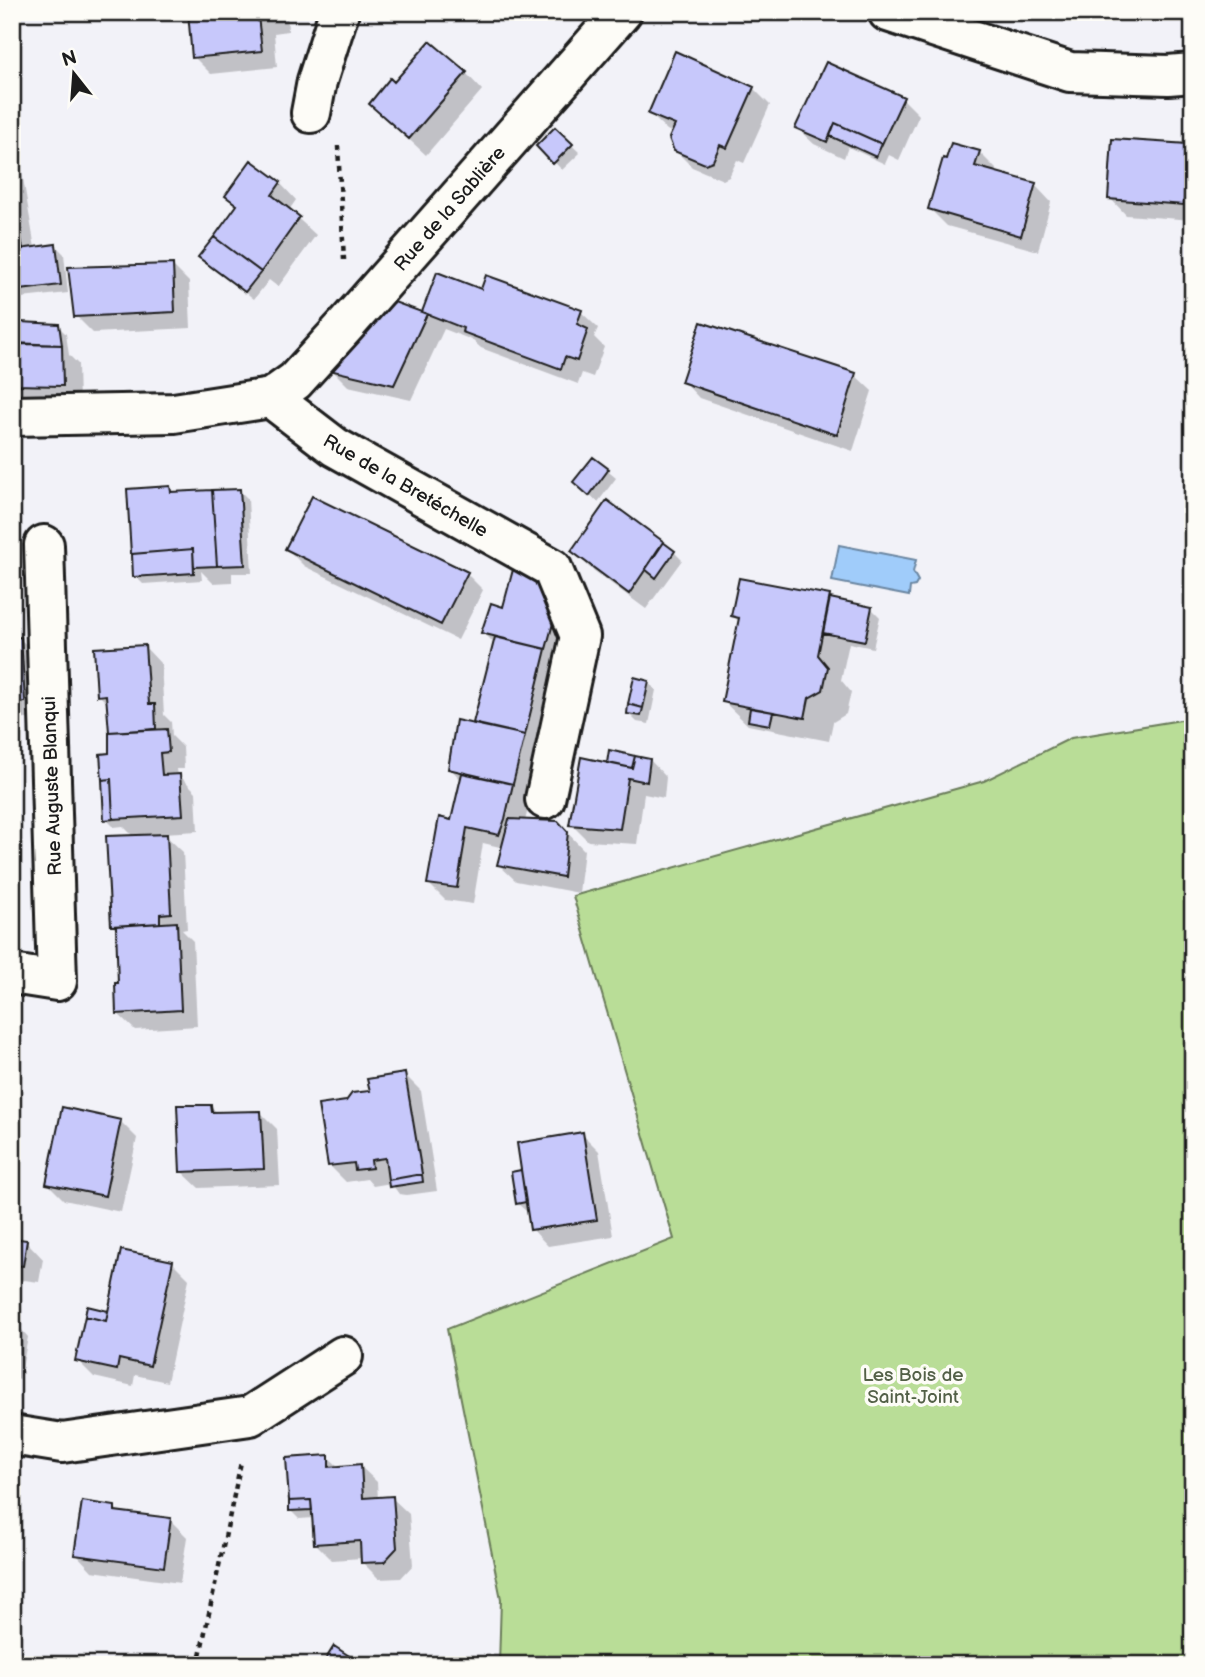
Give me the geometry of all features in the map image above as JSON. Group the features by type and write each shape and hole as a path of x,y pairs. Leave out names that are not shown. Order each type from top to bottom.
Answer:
{"street":[{"path":"314,97 339,12"},
{"name":"Rue de la Sablière","path":"271,398 295,381 347,324 622,12"},
{"path":"888,12 1070,72 1168,75 1193,73"},
{"path":"12,416 174,413 271,398"},
{"name":"Rue de la Bretéchelle","path":"271,398 335,447 552,568 580,636 545,799"},
{"name":"Rue Auguste Blanqui","path":"12,974 57,981 44,545"},
{"path":"12,1435 62,1443 250,1416 343,1356"}],"path":[{"path":"314,97 337,120 347,324"},
{"path":"198,1665 250,1416"}],"green space":[{"name":"Les Bois de Saint-Joint","path":"1193,718 1193,1665 499,1665 501,1599 447,1329 674,1239 573,896 984,781 1071,738"}],"water":[{"path":"839,545 916,560 913,572 918,581 915,586 910,587 909,596 832,581"}],"building":[{"path":"188,12 272,12 272,15 258,16 262,51 192,58"},
{"path":"430,41 467,72 409,139 369,104 390,78 394,82"},
{"path":"675,51 754,87 727,148 720,145 713,161 705,164 674,151 669,138 675,125 648,114"},
{"path":"826,62 904,97 882,144 835,123 827,142 795,128"},
{"path":"835,123 882,144 876,157 830,136"},
{"path":"555,127 573,144 553,164 536,146"},
{"path":"1112,139 1188,144 1184,205 1108,199"},
{"path":"951,143 980,151 975,166 1036,183 1021,236 928,209 943,158 946,159"},
{"path":"251,160 281,182 272,195 300,217 261,272 214,237 237,205 225,196"},
{"path":"12,192 23,249 12,250"},
{"path":"214,237 261,272 245,292 198,257"},
{"path":"56,244 61,285 12,291 12,250"},
{"path":"173,264 175,312 74,317 68,267"},
{"path":"437,272 481,289 486,275 582,310 577,324 588,329 577,361 565,357 561,369 462,332 463,328 422,312"},
{"path":"386,299 427,314 394,385 329,370"},
{"path":"12,322 20,322 20,344 12,343"},
{"path":"20,322 59,324 62,345 20,344"},
{"path":"701,322 856,373 837,435 681,382"},
{"path":"12,343 62,345 63,386 12,385"},
{"path":"593,457 609,469 589,496 573,482"},
{"path":"170,486 171,492 212,490 217,566 194,567 193,549 131,554 127,489"},
{"path":"240,489 245,565 217,566 212,490"},
{"path":"312,496 468,572 441,625 285,549"},
{"path":"607,500 664,542 629,594 571,551"},
{"path":"663,542 675,551 656,578 645,569"},
{"path":"193,549 194,573 133,577 132,554"},
{"path":"515,562 559,601 546,649 481,633 491,603 503,607"},
{"path":"739,578 830,595 818,655 828,667 823,690 809,698 805,718 722,702 739,618 731,616"},
{"path":"830,598 872,607 865,641 823,633"},
{"path":"21,637 25,702 12,703 12,638"},
{"path":"495,637 546,649 525,735 473,723"},
{"path":"145,645 149,704 155,704 156,729 109,732 106,695 97,696 94,648"},
{"path":"634,677 649,681 643,708 628,704"},
{"path":"628,704 643,708 641,716 627,714"},
{"path":"750,708 773,712 770,725 748,721"},
{"path":"456,720 525,735 513,784 448,769"},
{"path":"167,729 169,752 160,753 162,775 180,774 183,815 113,819 111,779 102,780 100,754 109,753 109,732"},
{"path":"609,750 635,756 632,768 607,763"},
{"path":"635,756 650,759 647,782 628,778 620,829 569,825 581,757 632,768"},
{"path":"462,773 513,784 505,819 499,835 467,828 457,888 427,884 439,817 451,820"},
{"path":"111,779 113,819 104,820 102,780"},
{"path":"509,819 558,821 568,832 563,877 497,865"},
{"path":"167,834 171,913 160,914 160,923 111,926 106,836"},
{"path":"177,922 181,1010 116,1014 116,926"},
{"path":"405,1073 422,1174 388,1180 385,1158 371,1160 372,1168 355,1170 354,1163 328,1166 318,1105 346,1101 352,1093 370,1091 367,1079"},
{"path":"177,1105 211,1105 212,1112 261,1111 264,1169 180,1172"},
{"path":"62,1107 121,1120 105,1196 46,1184"},
{"path":"583,1132 597,1220 530,1230 517,1143"},
{"path":"521,1170 526,1202 516,1204 511,1172"},
{"path":"422,1174 423,1182 389,1187 388,1180"},
{"path":"12,1238 27,1240 23,1266 12,1265"},
{"path":"121,1250 173,1261 150,1366 119,1359 117,1370 75,1361 85,1316 106,1321"},
{"path":"87,1306 108,1311 106,1321 85,1316"},
{"path":"329,1455 329,1467 361,1464 363,1498 393,1496 397,1548 384,1562 361,1563 360,1541 314,1544 311,1500 289,1501 286,1458"},
{"path":"311,1500 312,1510 289,1511 289,1501"},
{"path":"82,1501 115,1506 115,1511 171,1518 164,1567 74,1555"},
{"path":"334,1646 363,1665 322,1665"}]}
